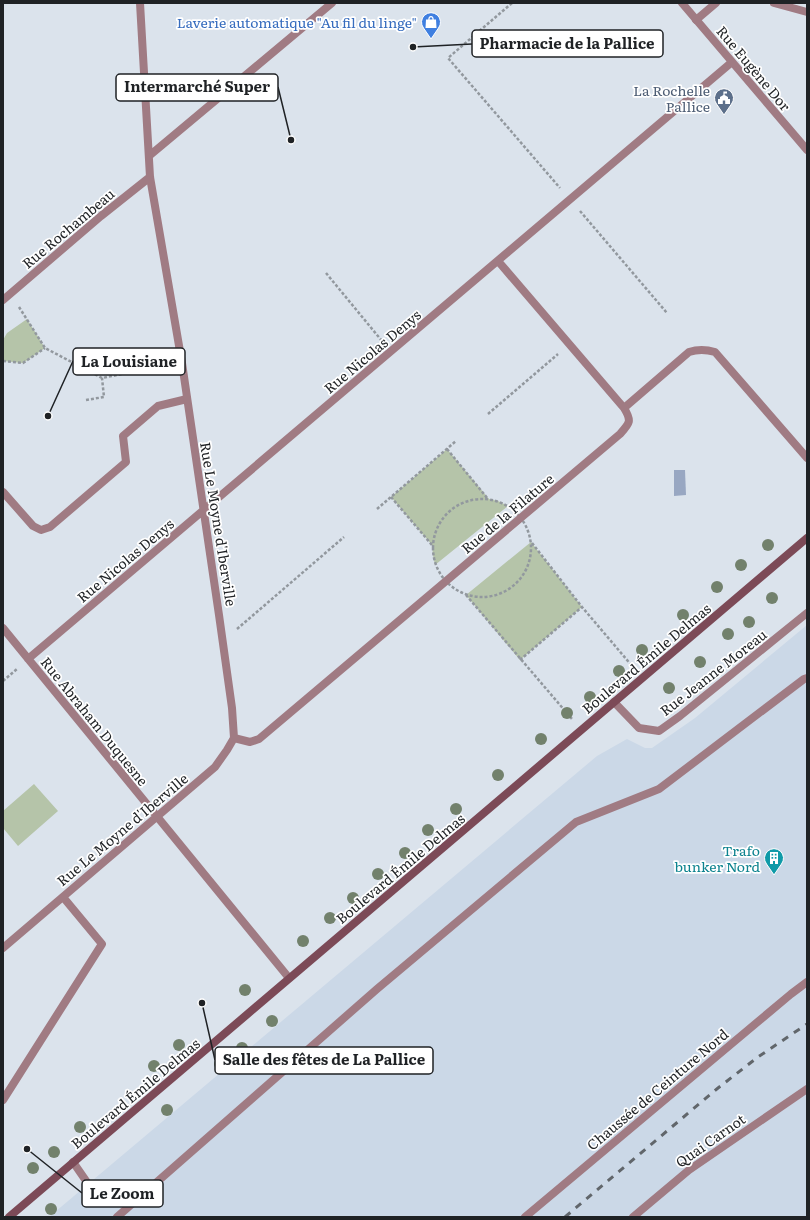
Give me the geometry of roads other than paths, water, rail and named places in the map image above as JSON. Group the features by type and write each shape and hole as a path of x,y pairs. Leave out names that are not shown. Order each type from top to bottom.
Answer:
{"main road":[{"name":"Boulevard Émile Delmas","path":"9,1217 807,538"}],"street":[{"name":"Rue Le Moyne d'Iberville","path":"3,948 215,767 234,738 232,708 182,363 150,177 140,3"},
{"path":"149,156 332,3"},
{"name":"Rue Eugène Dor","path":"682,3 807,150"},
{"path":"696,20 716,3"},
{"path":"774,3 807,12"},
{"name":"Rue Nicolas Denys","path":"28,659 732,62"},
{"name":"Rue Rochambeau","path":"3,300 100,216 150,177"},
{"path":"498,261 624,408 689,352 699,349 715,352 807,458"},
{"path":"3,492 33,526 41,530 50,527 126,462 123,436 158,406 187,400"},
{"name":"Rue de la Filature","path":"234,738 250,742 258,739 521,518 620,434 628,425 629,416 624,408"},
{"name":"Rue Jeanne Moreau","path":"614,702 639,728 659,730 680,716 807,613"},
{"name":"Rue Abraham Duquesne","path":"3,628 290,978"},
{"path":"117,1217 377,989 576,822 659,789 807,678"},
{"path":"3,1100 102,944 63,897"},
{"name":"Chaussée de Ceinture Nord","path":"525,1217 807,982"},
{"name":"Quai Carnot","path":"633,1217 688,1170 807,1089"},
{"path":"73,1162 92,1188 98,1202"}],"water":[{"path":"674,470 685,470 686,495 674,496"}],"railway":[{"path":"565,1217 718,1088 758,1057 807,1024"}],"place":[{"name":"Laverie automatique \"Au fil du linge\"","path":"431,39"},
{"name":"Pharmacie de la Pallice","path":"413,47"},
{"name":"La Rochelle Pallice","path":"724,115"},
{"name":"Intermarché Super","path":"291,140"},
{"name":"La Louisiane","path":"48,416"},
{"name":"Trafo bunker Nord","path":"774,875"},
{"name":"Salle des fêtes de La Pallice","path":"202,1003"},
{"name":"Le Zoom","path":"27,1149"}]}
